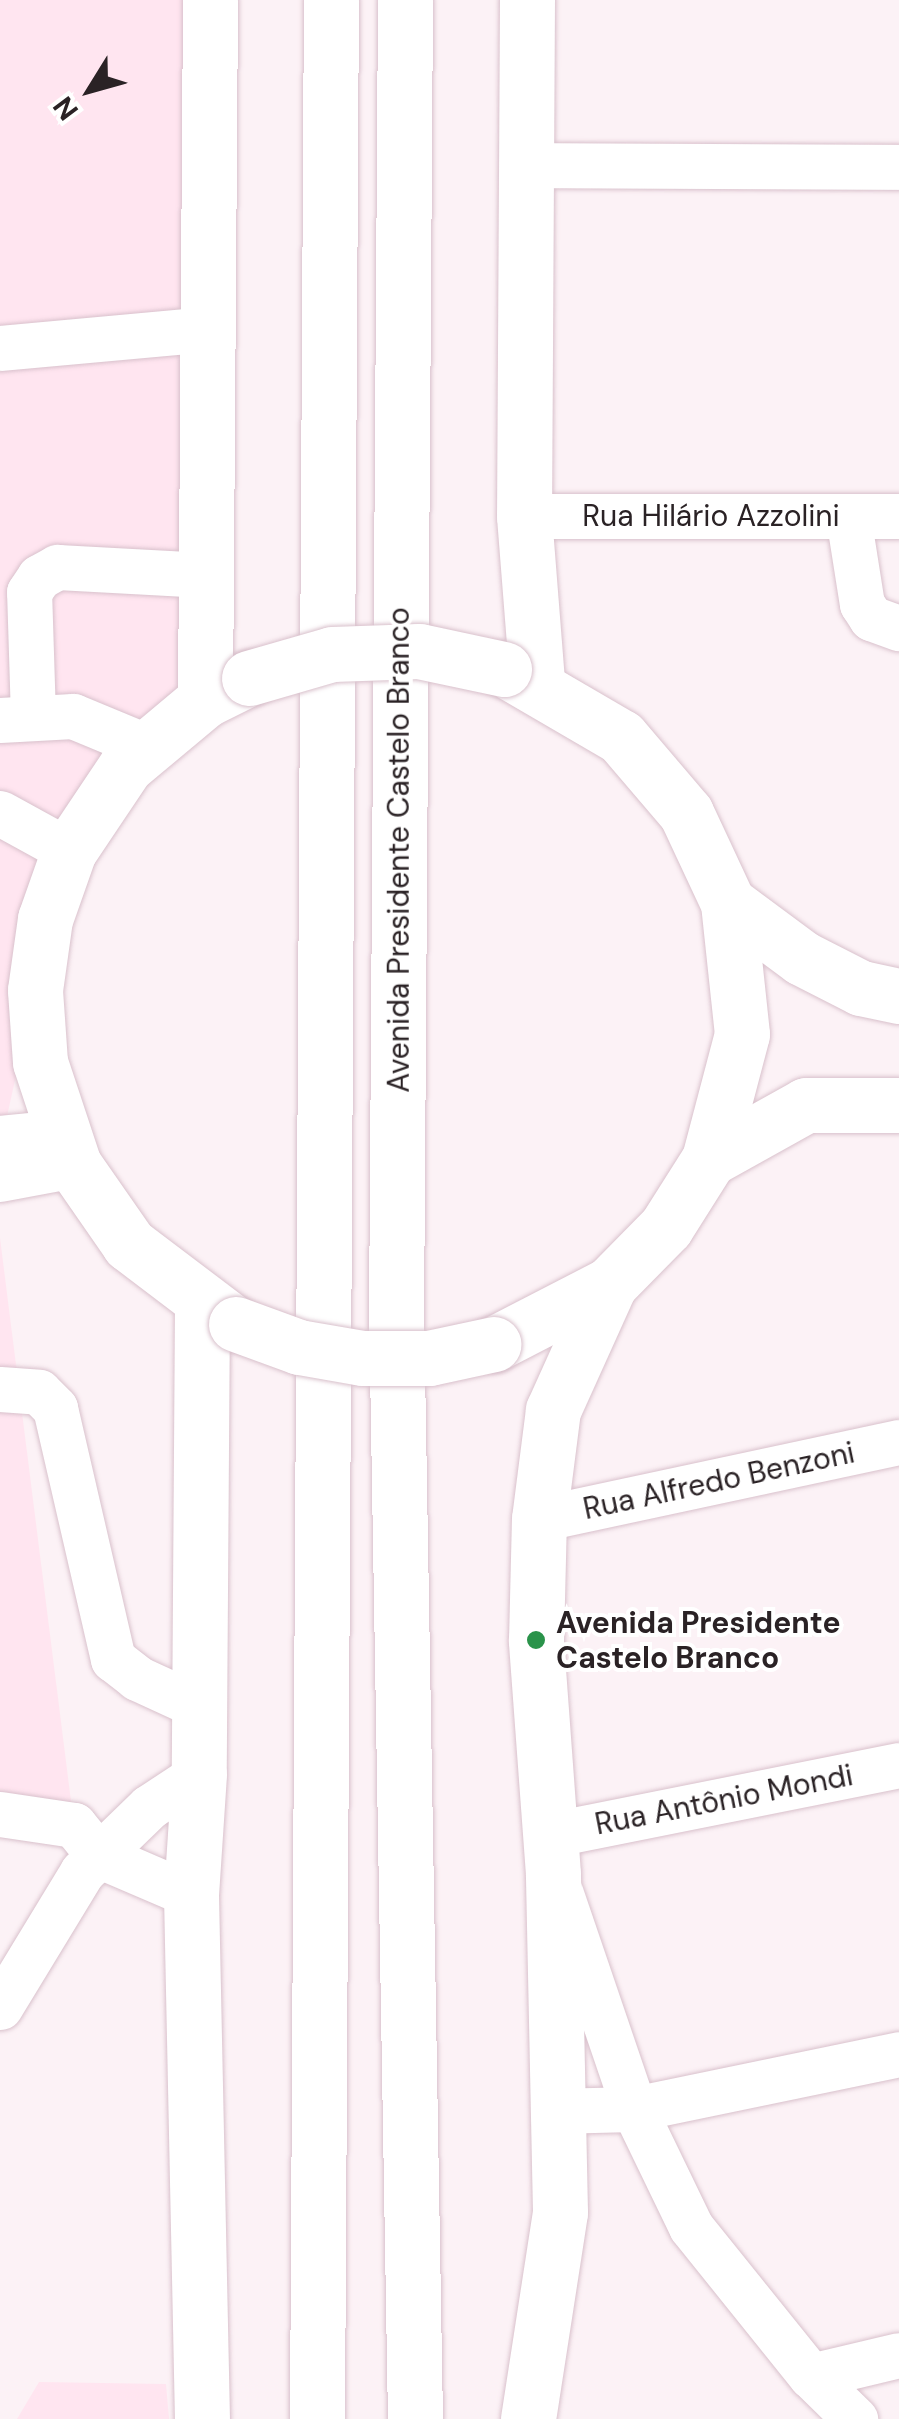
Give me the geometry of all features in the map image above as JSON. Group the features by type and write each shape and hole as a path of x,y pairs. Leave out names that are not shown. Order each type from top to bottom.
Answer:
{"main road":[{"path":"210,0 206,575 227,689"},
{"path":"316,2419 330,0"},
{"name":"Avenida Presidente Castelo Branco","path":"404,0 396,1309 415,2419"},
{"path":"520,676 528,0"},
{"path":"401,652 520,676 621,737 676,800 728,904 742,1034 709,1160 666,1227 610,1284 494,1344 429,1358 364,1358 299,1348 219,1315 129,1244 66,1148 40,1062 35,990 45,919 68,852 126,766 227,689 332,654 401,652"},
{"path":"728,904 802,958 861,988 899,996"},
{"path":"709,1160 806,1105 899,1105"},
{"path":"528,2419 558,2252 551,1854 536,1640 540,1519 553,1410 610,1284"},
{"path":"202,2419 191,1895 219,1315"}],"street":[{"path":"526,165 899,167"},
{"path":"0,348 208,329"},
{"name":"Rua Hilário Azzolini","path":"524,516 899,516"},
{"path":"848,516 862,604 871,618 899,628"},
{"path":"148,747 73,716 16,719 29,592 39,577 57,567 206,575"},
{"path":"0,813 68,852"},
{"path":"0,1138 66,1148"},
{"path":"0,1179 66,1148"},
{"path":"0,1389 39,1392 55,1408 113,1659 137,1678 198,1706"},
{"name":"Rua Alfredo Benzoni","path":"540,1519 899,1442"},
{"name":"Rua Antônio Mondi","path":"551,1854 899,1765"},
{"path":"0,2007 98,1855 149,1807 199,1774"},
{"path":"0,1814 74,1825 98,1855 191,1895"},
{"path":"551,1854 634,2109 692,2227 811,2376 855,2419"},
{"path":"553,2111 634,2109 899,2054"},
{"path":"557,2419 558,2252"},
{"path":"811,2376 899,2355"}],"shaded area":[{"path":"0,0 209,0 205,700 60,877 0,1148"},
{"path":"0,1238 74,1825 0,1816"},
{"path":"39,2382 166,2384 169,2419 17,2419"}],"place":[{"name":"Avenida Presidente Castelo Branco","path":"536,1640"}]}
